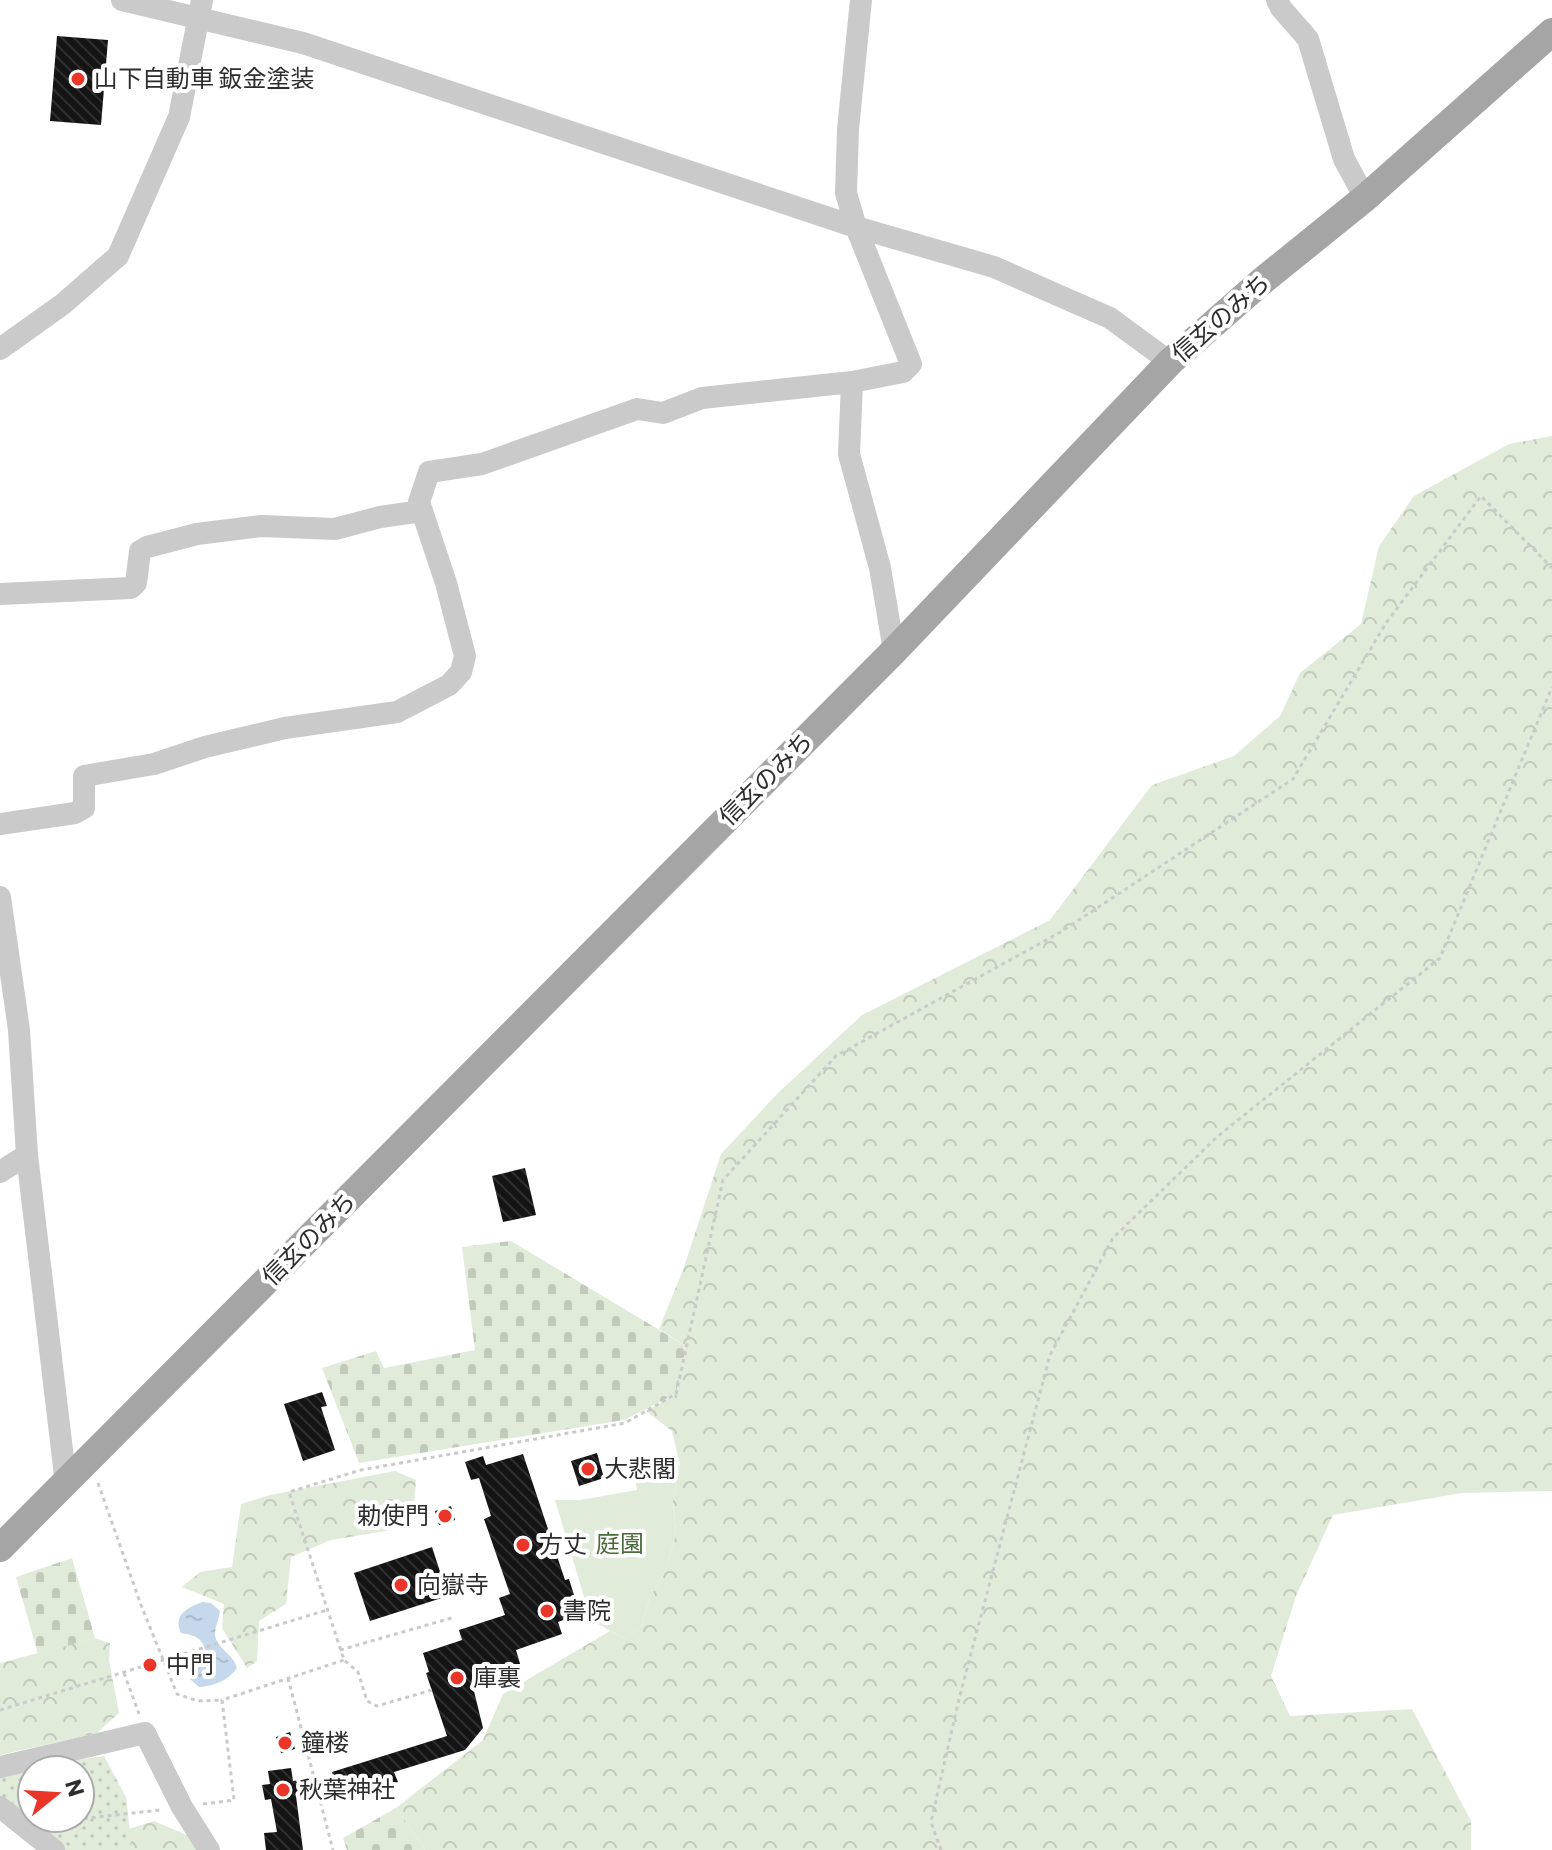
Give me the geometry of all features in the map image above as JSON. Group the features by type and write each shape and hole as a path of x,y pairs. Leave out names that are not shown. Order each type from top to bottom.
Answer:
{"main road":[{"name":"信玄のみち","path":"0,1548 894,651 1170,362 1261,282 1365,198 1552,32"}],"street":[{"path":"122,0 200,8 856,227 994,267 1110,318 1170,362"},
{"path":"0,824 75,813 84,808 84,776 154,764 205,747 285,728 397,712 449,685 461,672 465,656 446,583 419,502 429,472 482,464 637,409 663,413 702,398 852,382 903,372 911,364 856,227 846,193 848,129 861,0"},
{"path":"1277,0 1308,39 1344,159 1365,198"},
{"path":"0,349 63,304 118,256 179,117 200,8"},
{"path":"852,382 849,454 880,568 894,651"},
{"path":"0,594 131,588 136,583 140,551 197,534 261,526 335,529 380,517 422,511"},
{"path":"0,897 19,1030 27,1155 66,1484"},
{"path":"0,1172 27,1155"},
{"path":"0,1767 145,1733 182,1807 209,1850"},
{"path":"35,1834 54,1850"}],"path":[{"path":"432,1690 377,1706 367,1701 358,1672 344,1660 340,1650 289,1492 361,1470 625,1423 676,1394 723,1180 836,1056 1059,933 1293,779 1386,623 1481,496 1552,568"},
{"path":"941,1850 931,1822 941,1776 1050,1355 1113,1238 1218,1136 1440,958 1552,687"},
{"path":"90,1459 177,1694 198,1701 222,1700 344,1660"},
{"path":"0,1710 327,1610"},
{"path":"340,1650 455,1617"},
{"path":"124,1673 145,1733"},
{"path":"288,1678 333,1850"},
{"path":"96,1817 234,1800 222,1700"}],"green space":[{"path":"1552,436 1552,1491 1462,1493 1333,1515 1296,1596 1271,1676 1290,1716 1412,1709 1471,1821 1471,1850 425,1850 396,1808 483,1740 503,1694 610,1631 625,1639 641,1627 650,1597 666,1570 676,1533 673,1501 680,1465 672,1431 646,1411 676,1394 686,1346 659,1329 683,1270 721,1154 778,1093 862,1015 1050,920 1152,785 1234,756 1280,716 1300,673 1361,624 1379,546 1414,496 1509,444"},
{"path":"511,1241 686,1346 676,1394 624,1420 359,1463 322,1368 376,1351 384,1368 475,1350 462,1247"},
{"name":"庭園","path":"680,1465 673,1501 676,1533 666,1570 650,1597 641,1627 625,1639 591,1620 555,1500 580,1500 637,1490 634,1470"},
{"path":"395,1471 416,1480 413,1514 386,1531 331,1540 291,1557 286,1604 259,1621 257,1661 247,1668 222,1628 224,1604 182,1587 200,1572 232,1567 241,1504 270,1495"},
{"path":"72,1558 95,1638 38,1654 16,1577"},
{"path":"95,1638 110,1643 109,1660 119,1713 97,1733 0,1755 0,1663"},
{"path":"104,1756 126,1797 132,1850 54,1850 34,1834 96,1834 96,1757"},
{"path":"16,1770 16,1820 0,1807 0,1772"},
{"path":"396,1808 425,1850 347,1850 343,1838"},
{"path":"154,1821 189,1836 196,1850 132,1850 129,1829"}],"water":[{"path":"202,1602 211,1603 220,1611 215,1636 237,1668 220,1682 199,1687 190,1679 191,1672 206,1654 205,1648 198,1638 181,1633 179,1621 187,1610"}],"building":[{"path":"57,36 108,40 101,125 50,121"},
{"path":"525,1168 536,1215 503,1222 492,1176"},
{"path":"322,1392 327,1406 321,1407 335,1450 303,1461 284,1404"},
{"name":"大悲閣","path":"597,1453 604,1478 579,1486 571,1461"},
{"path":"523,1454 565,1580 569,1579 580,1614 558,1622 562,1634 516,1650 521,1667 472,1683 483,1728 465,1750 394,1772 398,1782 341,1801 332,1772 447,1736 426,1673 429,1672 423,1653 462,1640 459,1630 505,1615 499,1598 510,1594 484,1519 491,1516 479,1478 471,1480 465,1462 483,1456 486,1465"},
{"name":"勅使門","path":"451,1506 455,1520 439,1525 435,1511"},
{"name":"向嶽寺","path":"432,1547 448,1596 370,1621 354,1573"},
{"name":"鐘楼","path":"290,1732 295,1749 281,1753 276,1737"},
{"path":"291,1768 293,1781 301,1780 303,1795 296,1796 303,1850 266,1850 264,1833 277,1832 271,1799 265,1800 262,1785 270,1784 268,1771"}],"place":[{"name":"山下自動車 鈑金塗装","path":"78,79"},
{"name":"大悲閣","path":"588,1469"},
{"name":"勅使門","path":"445,1516"},
{"name":"方丈","path":"523,1545"},
{"name":"向嶽寺","path":"401,1585"},
{"name":"書院","path":"547,1611"},
{"name":"中門","path":"150,1665"},
{"name":"庫裏","path":"457,1678"},
{"name":"鐘楼","path":"285,1743"},
{"name":"秋葉神社","path":"283,1790"}]}
